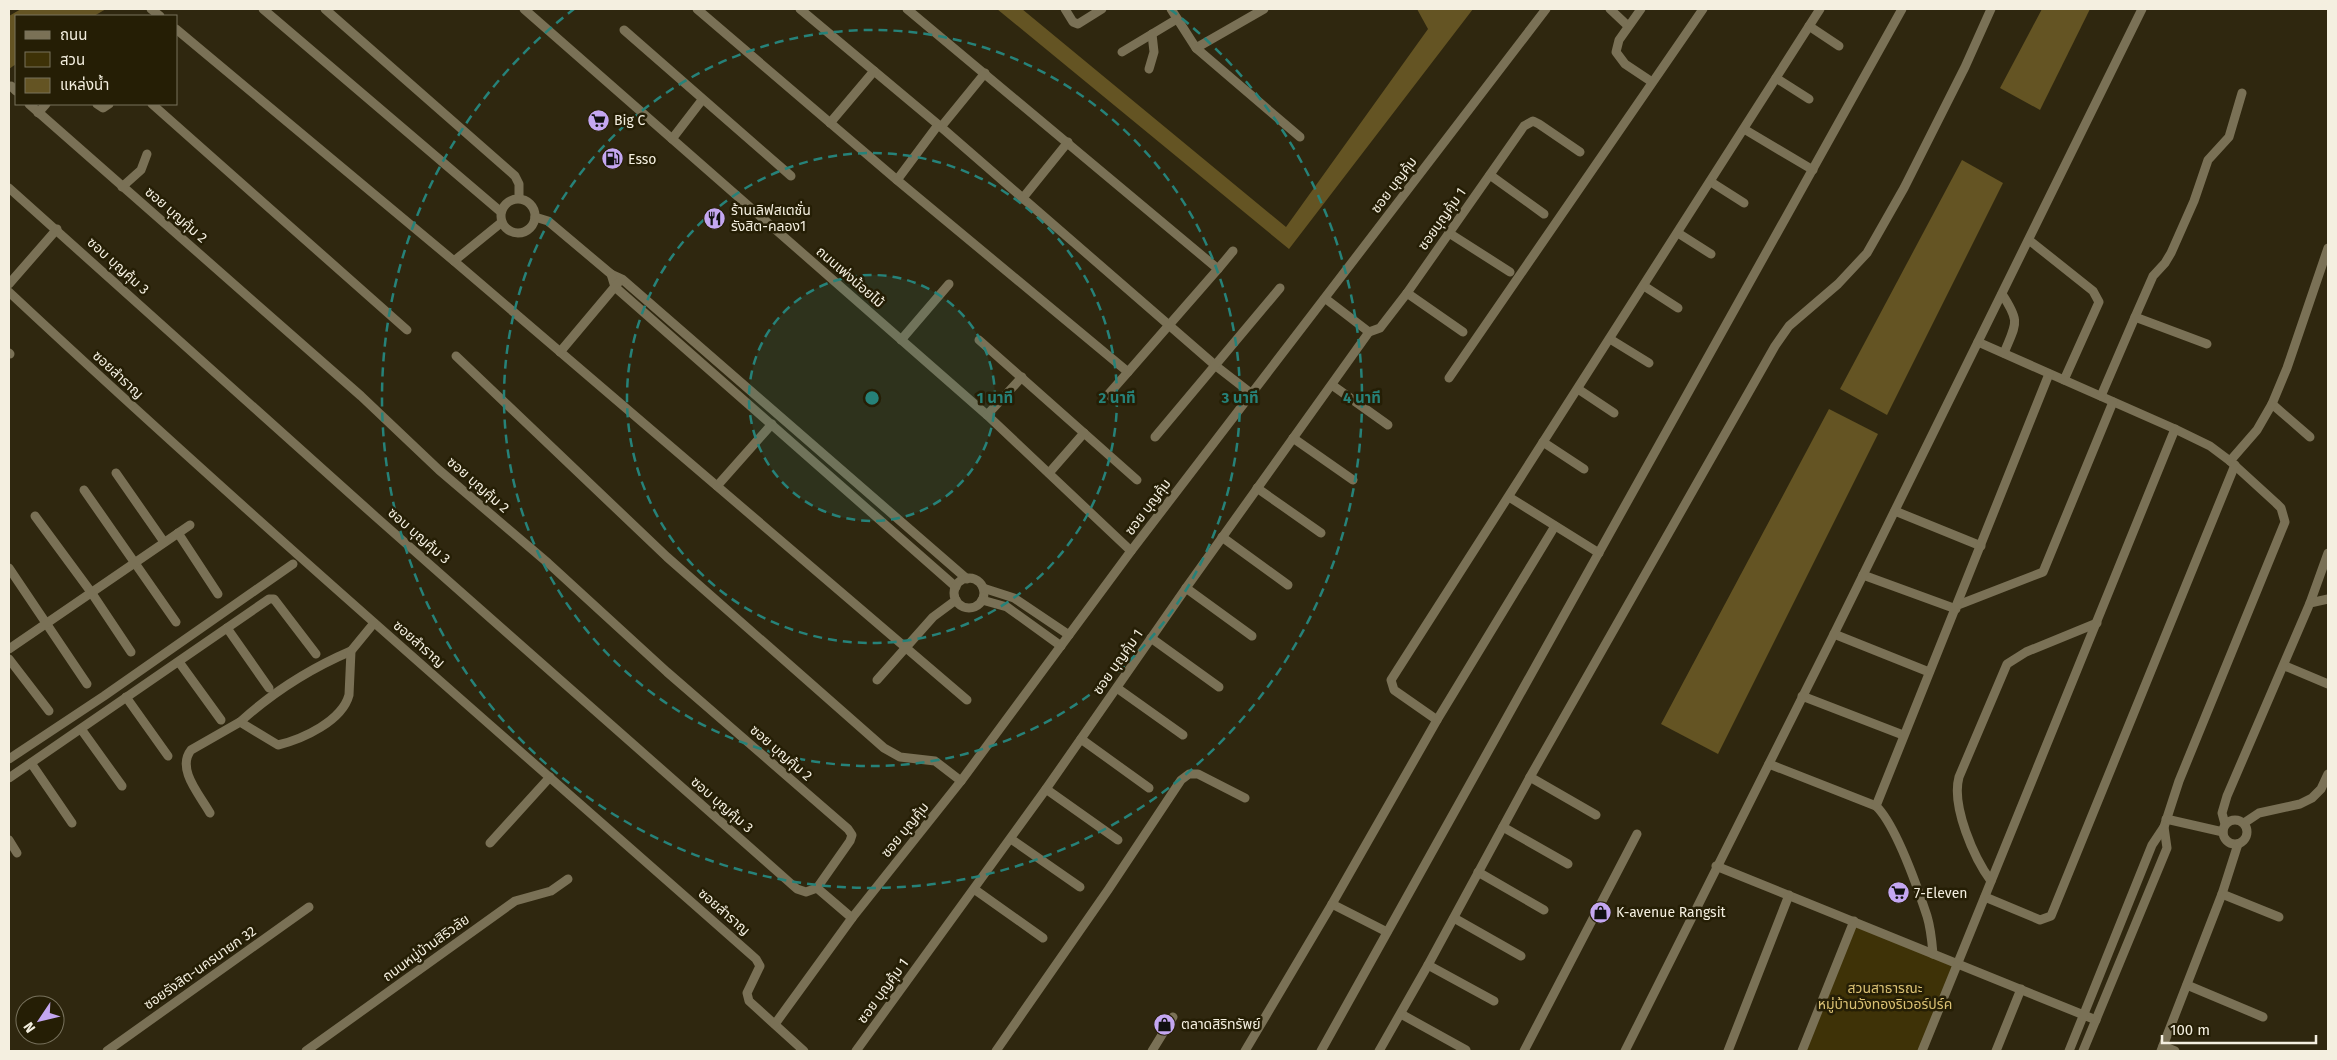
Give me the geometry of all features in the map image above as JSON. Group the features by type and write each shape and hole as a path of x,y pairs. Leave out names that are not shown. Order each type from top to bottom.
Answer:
{"street":[{"path":"263,9 502,217 509,230 522,232 532,226 535,217 532,205 519,198 506,203 502,217 454,261"},
{"path":"325,9 515,176 519,184 519,198"},
{"name":"ถนนเพ่งน้อยไม้","path":"524,9 987,415 1131,552"},
{"path":"697,9 896,180 1128,372"},
{"path":"800,9 940,126 1216,366 1252,394"},
{"path":"908,9 1218,269"},
{"path":"1065,9 1073,22 1078,24 1102,9"},
{"path":"1171,9 1196,48 1300,137"},
{"path":"1196,48 1264,9"},
{"name":"ซอย บุญคุ้ม","path":"775,1024 852,918 961,781 1068,635 1546,9"},
{"path":"1610,9 1628,26"},
{"path":"1641,9 1619,40 1616,52 1624,64 1652,82"},
{"path":"1450,378 1703,9"},
{"path":"1437,720 1394,690 1391,680 1820,9"},
{"path":"1321,1051 1902,9"},
{"path":"1379,1051 1530,777 1775,346 1789,326 1838,284 1867,253 1904,188 1965,67 1991,9"},
{"path":"1625,1051 1716,866 1834,634 2142,9"},
{"path":"1122,52 1177,19"},
{"path":"1809,26 1839,46"},
{"path":"624,30 790,176"},
{"path":"178,31 454,261 967,700"},
{"path":"1149,69 1154,52 1152,34"},
{"path":"830,123 874,72"},
{"path":"896,180 985,73"},
{"path":"1776,78 1809,99"},
{"path":"2101,396 2153,276 2165,264 2171,253 2194,201 2208,160 2229,137 2242,93"},
{"path":"672,138 702,100"},
{"name":"ซอย บุญคุ้ม 2","path":"30,105 354,390 439,470 548,563 667,672 848,829 852,835 850,841 817,888"},
{"path":"38,113 45,105"},
{"path":"153,105 407,330"},
{"name":"ซอยบุญคุ้ม 1","path":"1369,332 1380,328 1407,293 1524,126 1533,122 1539,124 1580,152"},
{"path":"1744,129 1813,170"},
{"path":"1022,199 1068,142"},
{"path":"122,187 141,170 147,154"},
{"path":"1490,175 1544,214"},
{"path":"1711,182 1744,202"},
{"name":"ซอบ บุญคุ้ม 3","path":"9,188 57,229 376,517 797,889 806,892 817,888"},
{"path":"535,217 548,221 611,274 622,279 967,579 978,582 983,588 1014,598 1068,635"},
{"path":"9,284 57,229"},
{"path":"1449,233 1510,272"},
{"path":"1678,233 1711,254"},
{"path":"2029,240 2094,291 2098,298 2099,302 2064,380"},
{"path":"1985,897 2040,920 2051,916 2232,463 2257,430 2272,404 2288,368 2328,248"},
{"path":"1106,397 1233,252"},
{"path":"611,274 615,287 956,586"},
{"path":"560,352 622,279"},
{"path":"901,340 949,284"},
{"path":"1644,286 1678,308"},
{"path":"1155,437 1280,288"},
{"name":"ซอยสำราญ","path":"9,292 131,406 756,959 760,963 759,970 747,996 775,1024"},
{"path":"1407,293 1463,332"},
{"path":"2002,294 2014,312 2016,322 2004,353"},
{"path":"1326,299 1369,332"},
{"path":"2135,317 2207,344"},
{"name":"ซอย บุญคุ้ม 1","path":"856,1051 1011,839 1222,537 1369,332"},
{"path":"1610,339 1649,363"},
{"path":"980,340 1137,480"},
{"path":"1978,342 2210,446 2232,463 2281,508 2285,522 2179,781 2165,823 2152,845 2069,1051"},
{"path":"456,356 667,557 884,748 900,758 934,761 961,781"},
{"path":"1876,806 2049,374"},
{"path":"987,415 1022,377"},
{"path":"1332,385 1388,425"},
{"path":"1578,390 1614,413"},
{"path":"1863,574 1957,607 2043,572 2113,402"},
{"path":"2272,404 2310,437"},
{"path":"717,486 772,424"},
{"path":"1922,1051 2175,429"},
{"path":"1049,473 1084,434"},
{"path":"1294,438 1353,480"},
{"path":"1543,442 1584,468"},
{"path":"116,474 164,542"},
{"path":"1258,488 1321,532"},
{"path":"84,490 176,622"},
{"path":"1509,496 1599,553"},
{"path":"1895,510 1980,546"},
{"path":"35,516 91,592 131,652"},
{"path":"9,648 190,526"},
{"path":"1245,1051 1437,720 1555,526"},
{"path":"178,533 218,594"},
{"path":"1222,537 1288,584"},
{"path":"2238,844 2228,842 2224,828 2222,814 2227,796 2285,666 2328,557"},
{"path":"293,564 9,761 12,775 272,598 316,654"},
{"path":"9,568 87,684"},
{"path":"967,579 961,581 956,586 956,600 963,606 972,608 982,600 983,588"},
{"path":"1186,588 1252,636"},
{"path":"2310,603 2328,599"},
{"path":"877,680 933,617 956,600"},
{"path":"982,600 1007,607 1060,646"},
{"path":"210,813 185,770 186,757 191,750 240,722 276,691 309,671 351,651 374,622"},
{"path":"1991,881 1977,857 1958,804 1958,784 1970,751 2007,664 2026,652 2097,623"},
{"path":"227,628 269,688"},
{"path":"1834,634 1929,672"},
{"path":"1151,638 1219,687"},
{"path":"240,722 278,745 321,727 334,719 347,702 351,651"},
{"path":"9,659 49,711"},
{"path":"179,662 221,720"},
{"path":"2285,666 2328,684"},
{"path":"1116,688 1183,735"},
{"path":"1802,696 1903,735"},
{"path":"126,698 168,756"},
{"path":"81,729 122,786"},
{"path":"1081,739 1149,788"},
{"path":"31,763 72,823"},
{"path":"1769,764 1876,806 1888,821 1899,842 1928,917 1933,954"},
{"path":"996,1051 1108,890 1181,780 1189,774 1198,774 1245,798"},
{"path":"2165,823 2224,828 2232,820 2244,823 2259,813 2300,804 2312,798 2321,789 2328,774"},
{"path":"490,843 550,777"},
{"path":"1530,777 1596,815"},
{"path":"1046,789 1118,840"},
{"path":"2083,1051 2166,848 2165,823"},
{"path":"2175,1051 2162,1049 2222,894 2238,844 2248,834 2244,823"},
{"path":"1503,827 1568,864"},
{"path":"1524,1051 1637,834"},
{"path":"1011,839 1080,887"},
{"path":"9,840 18,853"},
{"path":"1716,866 2096,1020"},
{"path":"1478,872 1544,910"},
{"name":"ถนนหมู่บ้านสิริวลัย","path":"306,1051 516,901 524,897 551,891 568,880"},
{"path":"817,888 852,918"},
{"path":"974,889 1043,938"},
{"path":"2222,894 2279,917"},
{"path":"1728,1051 1789,895"},
{"path":"1332,904 1387,932"},
{"name":"ซอยรังสิต-นครนายก 32","path":"107,1051 309,908"},
{"path":"1454,918 1521,956"},
{"path":"1802,1051 1854,921"},
{"path":"1428,965 1494,1001"},
{"path":"2187,985 2263,1017"},
{"path":"1996,1051 2021,989"},
{"path":"1401,1014 1466,1050"},
{"path":"1152,1051 1173,1017"},
{"path":"775,1024 804,1051"}],"green space":[{"name":"สวนสาธารณะ หมู่บ้านวังทองริเวอร์ปร์ค","path":"1855,926 1957,966 1924,1051 1803,1051"}],"water":[{"path":"21,9 106,9 96,15 15,15 15,65 9,69 9,16"},
{"path":"997,9 1022,9 1286,227 1428,29 1417,9 1473,9 1289,249"},
{"path":"2042,9 2090,9 2040,110 2000,88"},
{"path":"1962,160 2003,183 1887,415 1840,389"},
{"path":"1829,409 1878,434 1718,754 1661,724"}],"place":[{"name":"Big C","path":"598,120"},
{"name":"Esso","path":"612,159"},
{"name":"ร้านเลิฟสเตชั่น รังสิต-คลอง1","path":"715,218"},
{"name":"7-Eleven","path":"1898,893"},
{"name":"K-avenue Rangsit","path":"1600,912"},
{"name":"ตลาดสิริทรัพย์","path":"1165,1024"}]}
